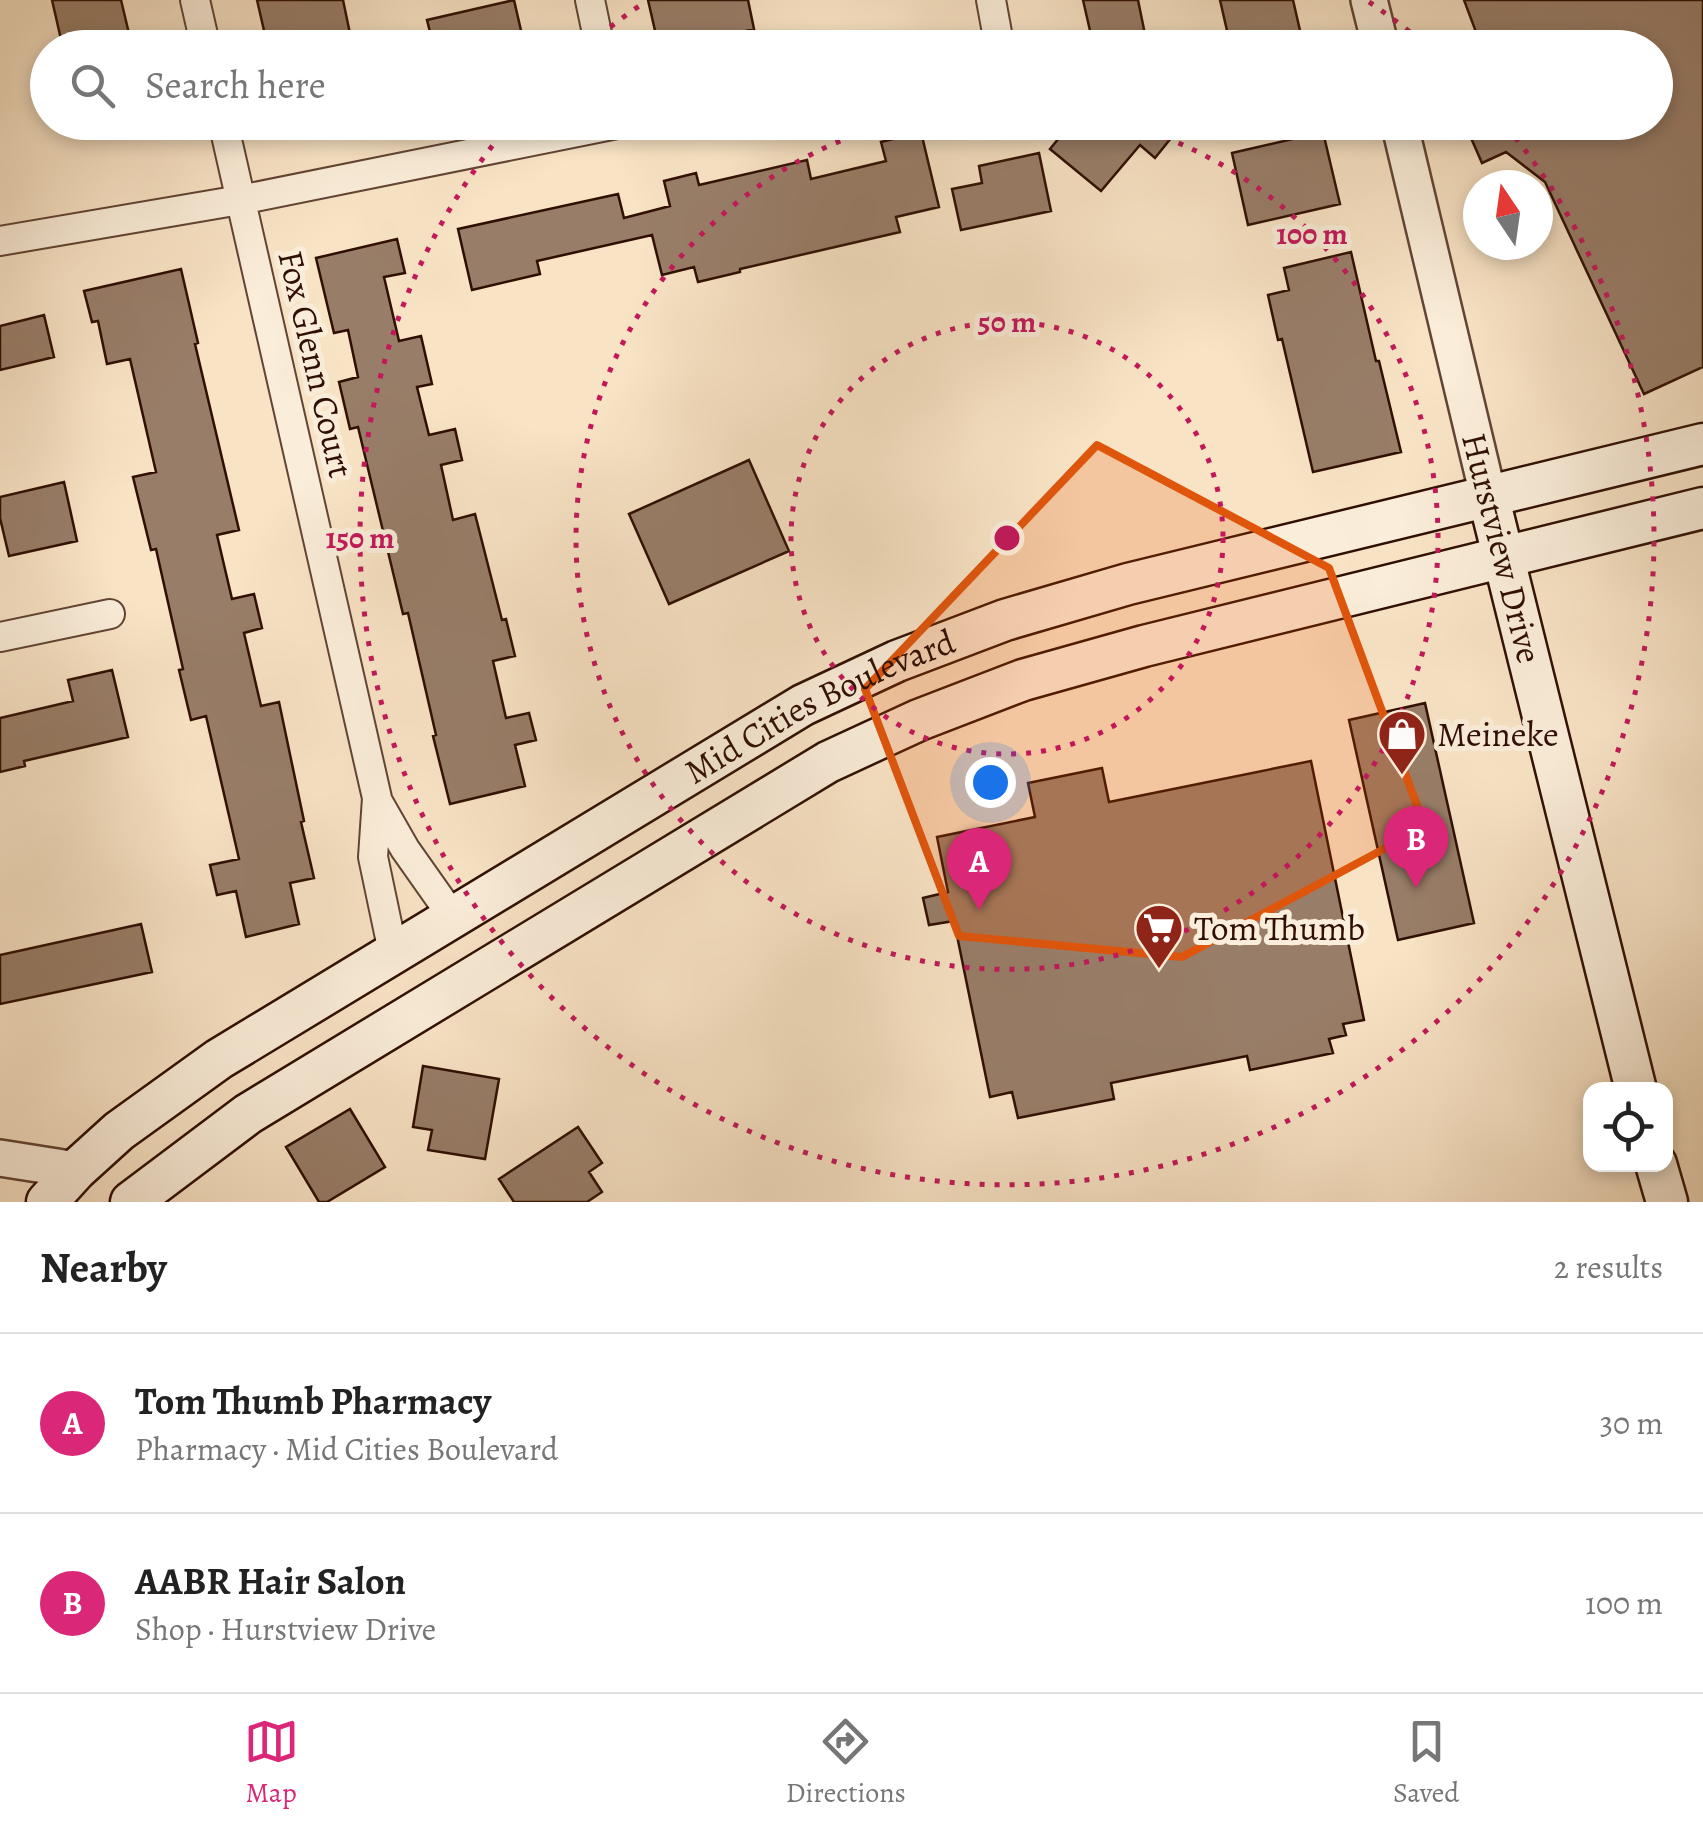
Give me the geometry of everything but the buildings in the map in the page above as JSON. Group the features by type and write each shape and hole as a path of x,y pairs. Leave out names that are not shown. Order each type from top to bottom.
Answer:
{"main road":[{"name":"Mid Cities Boulevard","path":"47,1202 77,1186 119,1131 219,1059 803,705 897,662 1005,620 1128,584 1703,444"},
{"name":"Hurstview Drive","path":"1488,495 1634,1082"},
{"name":"Mid Cities Boulevard","path":"131,1202 280,1094 828,762 919,720 1023,680 1144,646 1703,508"},
{"path":"897,662 919,720"},
{"path":"1658,1172 1667,1202"}],"street":[{"path":"195,0 202,30"},
{"path":"590,0 596,30"},
{"path":"991,0 997,30"},
{"path":"1369,0 1376,30"},
{"name":"Fox Glenn Court","path":"227,140 376,798 373,857 394,952"},
{"path":"0,241 240,200 535,140"},
{"name":"Hurstview Drive","path":"1403,140 1488,495"},
{"path":"0,637 110,614"},
{"name":"Fox Glenn Court","path":"376,798 405,848 453,916"},
{"path":"0,1158 77,1186"}],"highlighted area":[{"path":"1097,445 1329,568 1425,827 1182,957 959,936 865,689"}],"place":[{"name":"Meineke","path":"1402,776"},
{"name":"AABR Hair Salon","path":"1416,888"},
{"name":"Tom Thumb Pharmacy","path":"979,910"},
{"name":"Tom Thumb","path":"1159,970"}]}
